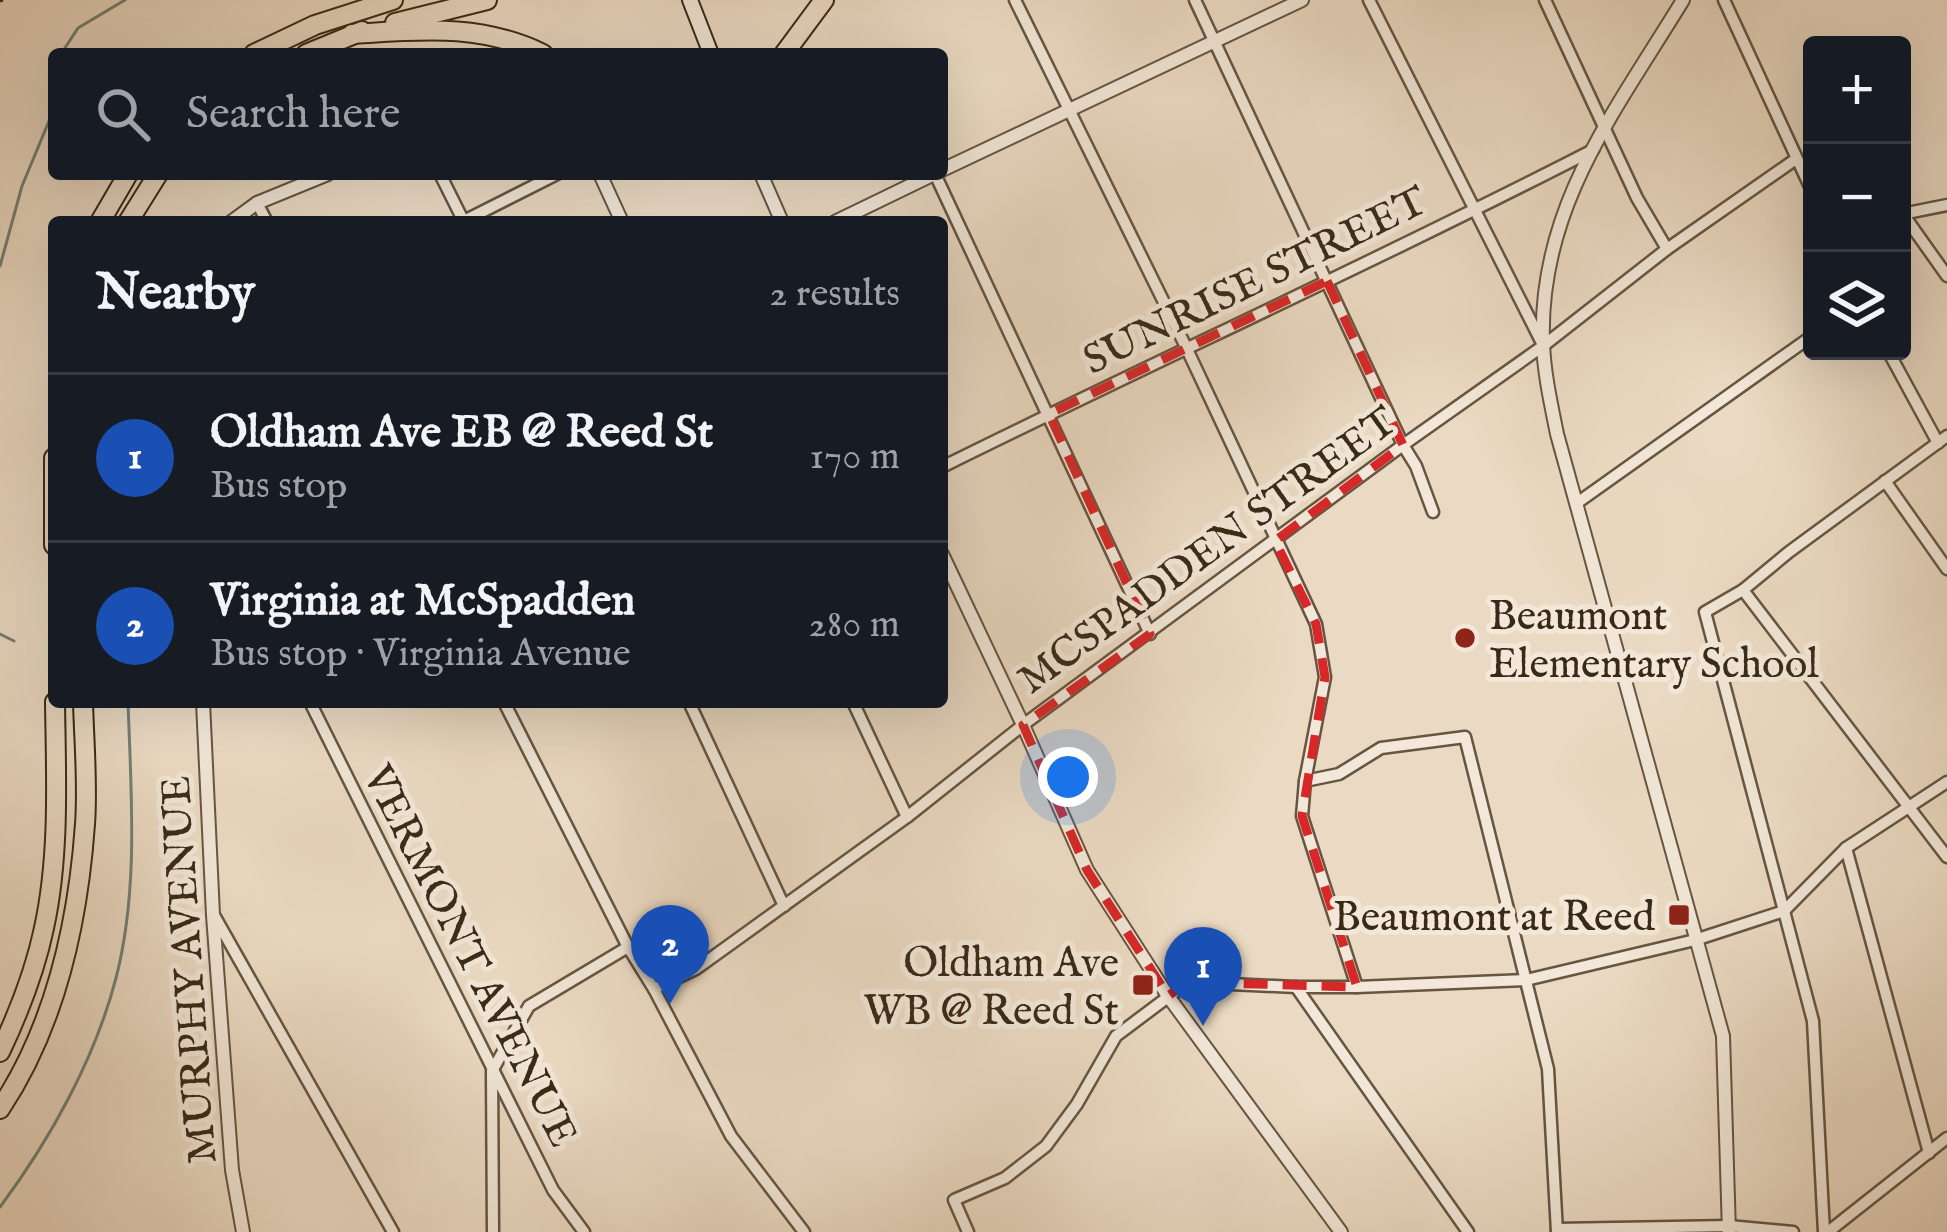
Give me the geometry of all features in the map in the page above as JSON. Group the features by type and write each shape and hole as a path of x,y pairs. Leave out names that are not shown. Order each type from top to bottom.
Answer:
{"highway":[{"path":"267,48 359,0"},
{"path":"315,25 393,0"},
{"path":"320,48 352,34 487,0"},
{"path":"788,48 824,0"},
{"path":"352,34 474,31 531,48"},
{"path":"104,216 124,180"},
{"path":"132,216 154,180"},
{"path":"0,1052 22,1004 45,927 53,859 56,708"},
{"path":"0,1108 41,1032 65,961 86,821 83,708"}],"main road":[{"path":"690,0 709,48"}],"street":[{"path":"1015,0 1316,624 1325,677 1302,816 1357,987"},
{"path":"1196,0 1402,445 1416,466 1433,512"},
{"path":"948,168 1303,0"},
{"path":"1369,0 1543,346"},
{"path":"1545,0 1636,198 1666,249"},
{"path":"1683,0 1568,196 1548,266 1543,346 1557,434 1723,1036 1729,1229"},
{"path":"1724,0 1803,173"},
{"name":"SUNRISE STREET","path":"948,464 1593,149"},
{"name":"MCSPADDEN STREET","path":"654,989 696,969 907,817 1023,725 1543,346 1666,249 1796,159"},
{"path":"239,216 257,203 313,180"},
{"path":"443,180 461,216"},
{"path":"476,216 545,180"},
{"path":"603,180 619,216"},
{"path":"763,180 779,216"},
{"path":"847,216 922,180"},
{"path":"940,180 1150,634"},
{"path":"257,203 264,216"},
{"path":"1911,212 1947,205"},
{"path":"1911,225 1947,276"},
{"path":"1577,503 1803,342"},
{"path":"1826,1232 1813,1021 1705,612 1743,590 1942,440 1893,360"},
{"path":"1885,481 1947,569"},
{"path":"948,567 1087,870 1168,996 1341,1232"},
{"path":"1743,590 1947,857"},
{"name":"MURPHY AVENUE","path":"203,708 232,1170 243,1232"},
{"name":"VERMONT AVENUE","path":"313,708 553,1190 584,1232"},
{"path":"507,708 730,1136 804,1232"},
{"path":"692,708 784,906"},
{"path":"856,708 907,817"},
{"path":"1305,782 1339,774 1381,748 1465,737 1548,1069 1557,1230 1792,1232"},
{"path":"968,1232 954,1200 1005,1178 1046,1146 1077,1104 1116,1036 1188,982 1357,987 1526,980 1695,940 1784,911 1846,848 1947,782"},
{"path":"1846,848 1929,1153"},
{"path":"213,914 393,1232"},
{"path":"493,1232 492,1071 529,1006 628,947"},
{"path":"1295,987 1468,1232"},
{"path":"1826,1232 1947,1138"}],"highlighted area":[{"path":"1327,281 1403,445 1275,541 1316,624 1325,677 1302,816 1357,987 1188,982 1168,996 1087,870 1023,725 1150,634 1049,414"}],"waterway":[{"path":"65,48 78,28 125,0"},
{"path":"0,266 22,186 48,123"},
{"path":"0,634 14,641"},
{"path":"0,1207 69,1098 96,1039 116,978 131,876 128,708"}],"place":[{"name":"Beaumont Elementary School","path":"1465,638"},
{"name":"Beaumont at Reed","path":"1679,915"},
{"name":"Oldham Ave WB @ Reed St","path":"1143,985"},
{"name":"Virginia at McSpadden","path":"670,1004"},
{"name":"Oldham Ave EB @ Reed St","path":"1203,1026"}]}
